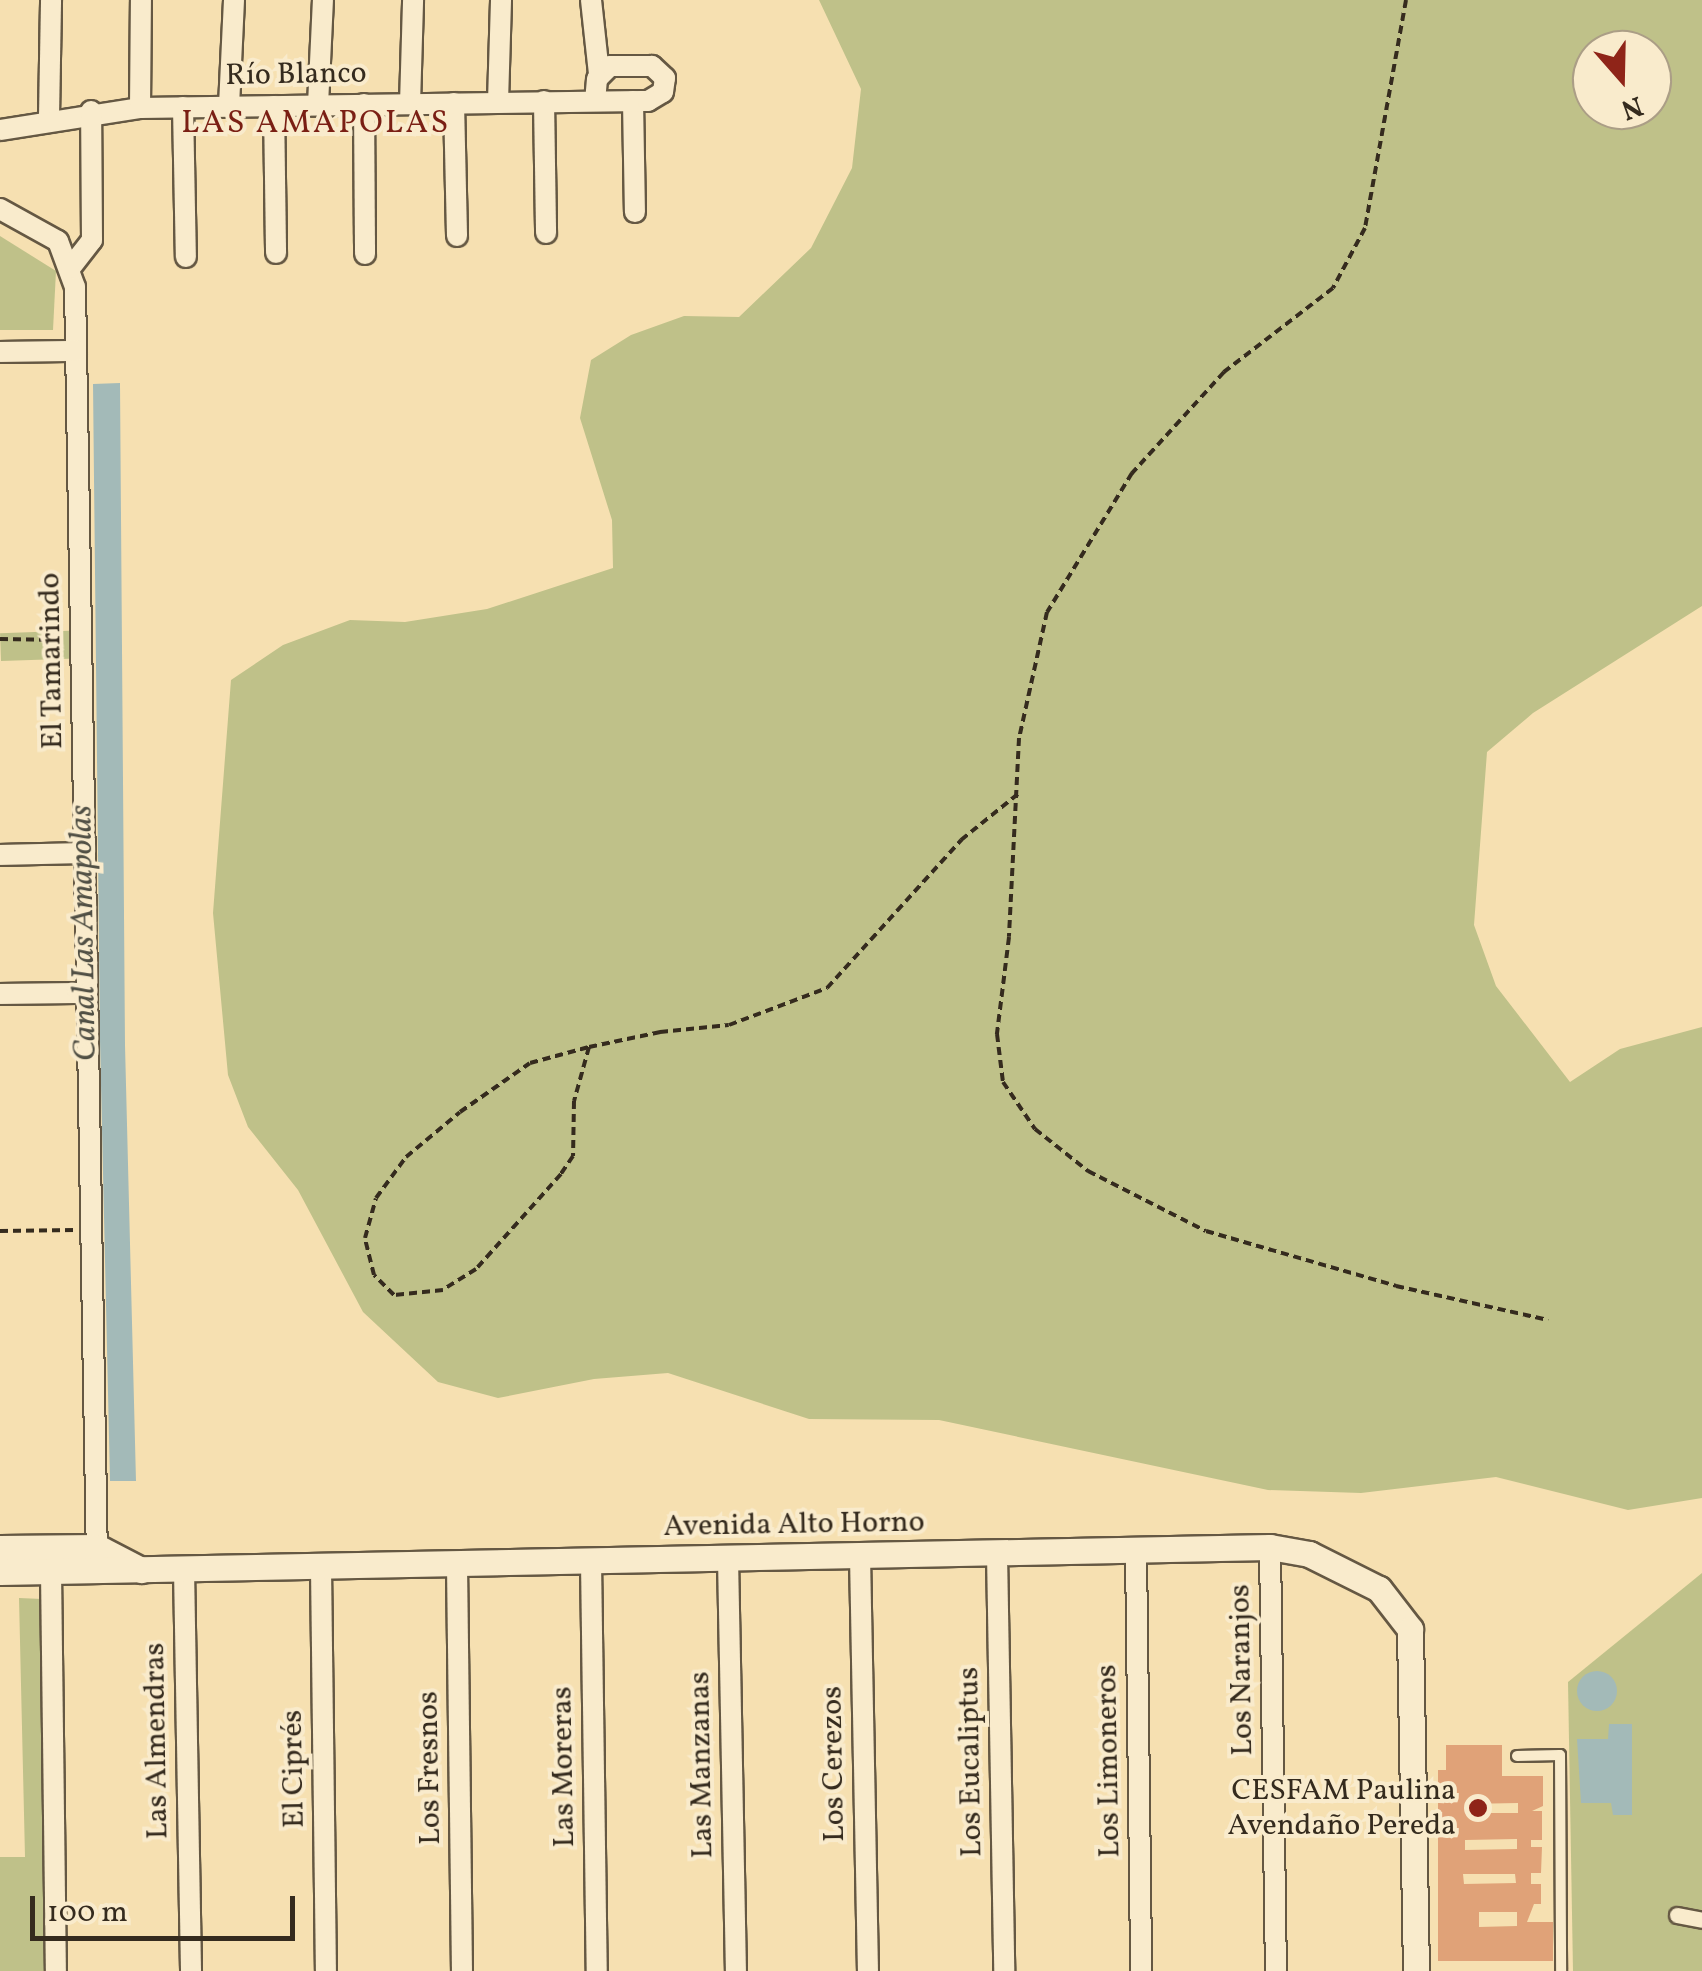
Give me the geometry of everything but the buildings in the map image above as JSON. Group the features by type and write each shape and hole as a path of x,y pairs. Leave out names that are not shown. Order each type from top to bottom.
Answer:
{"street":[{"path":"49,117 50,0"},
{"path":"140,108 142,0"},
{"path":"230,106 234,0"},
{"path":"318,105 322,0"},
{"path":"410,104 413,0"},
{"path":"498,102 501,0"},
{"path":"592,0 599,74 595,101"},
{"path":"599,74 615,66 660,70 666,82 660,95 634,101 635,212"},
{"name":"Río Blanco","path":"0,130 49,117 140,108 634,101"},
{"path":"544,102 546,234"},
{"path":"454,103 457,236"},
{"path":"364,104 366,254"},
{"path":"274,106 276,253"},
{"path":"183,107 186,257"},
{"path":"0,209 51,235 72,267 92,240 90,111"},
{"name":"El Tamarindo","path":"72,267 97,1559"},
{"path":"0,352 76,351"},
{"path":"0,855 85,853"},
{"path":"0,994 86,993"},
{"name":"Avenida Alto Horno","path":"0,1548 97,1559 141,1570 1270,1547 1328,1560 1364,1578 1398,1606 1412,1638 1416,1971"},
{"name":"Los Naranjos","path":"1270,1547 1276,1971"},
{"name":"Los Limoneros","path":"1136,1550 1141,1971"},
{"name":"Los Eucaliptus","path":"997,1553 1004,1971"},
{"name":"Los Cerezos","path":"860,1556 868,1971"},
{"name":"Las Manzanas","path":"728,1558 736,1971"},
{"name":"Avenida Alto Horno","path":"0,1572 51,1571 97,1559"},
{"name":"Las Moreras","path":"590,1561 598,1971"},
{"name":"Los Fresnos","path":"458,1564 462,1971"},
{"name":"El Ciprés","path":"321,1567 326,1971"},
{"name":"Las Almendras","path":"184,1570 190,1971"},
{"path":"51,1571 56,1971"},
{"path":"1677,1915 1702,1920"}],"lane":[{"path":"1517,1756 1560,1755 1561,1971"}],"path":[{"path":"1406,0 1365,228 1332,288 1224,372 1132,474 1047,612 1019,738 1018,794 997,1034 1002,1082 1035,1129 1088,1171 1206,1231 1396,1286 1548,1320"},
{"path":"0,638 82,640"},
{"path":"589,1047 574,1101 573,1156 561,1174 476,1269 444,1290 394,1295 374,1275 365,1238 376,1198 406,1157 530,1063 589,1047 729,1024 826,988 961,840 1018,794"},
{"path":"0,1231 90,1230"}],"green space":[{"path":"819,0 1702,0 1702,606 1533,713 1487,752 1474,925 1496,986 1570,1082 1620,1049 1702,1027 1702,1498 1628,1510 1496,1477 1361,1493 1268,1490 939,1420 809,1419 668,1373 594,1379 498,1398 438,1382 363,1312 298,1190 248,1127 228,1075 213,913 231,680 283,645 350,620 405,622 487,609 613,568 612,520 580,418 591,360 631,335 684,316 739,317 811,248 852,168 861,89"},
{"path":"0,236 56,271 53,330 0,330"},
{"path":"90,630 91,658 1,661 0,633"},
{"path":"1702,1573 1702,1971 1573,1971 1568,1682"},
{"path":"19,1598 42,1599 45,1971 0,1971 0,1857 25,1857"}],"water":[{"path":"120,383 125,1045 136,1481 110,1481 100,1041 93,384"},
{"path":"1597,1671 1611,1677 1617,1691 1611,1705 1597,1711 1583,1705 1577,1691 1583,1677"},
{"path":"1609,1724 1632,1724 1632,1815 1613,1815 1611,1803 1581,1803 1577,1739 1608,1739"}],"place":[{"name":"CESFAM Paulina Avendaño Pereda","path":"1478,1808"}],"district":[{"name":"LAS AMAPOLAS","path":"316,124"}],"water label":[{"name":"Canal Las Amapolas","path":"85,933"}]}
